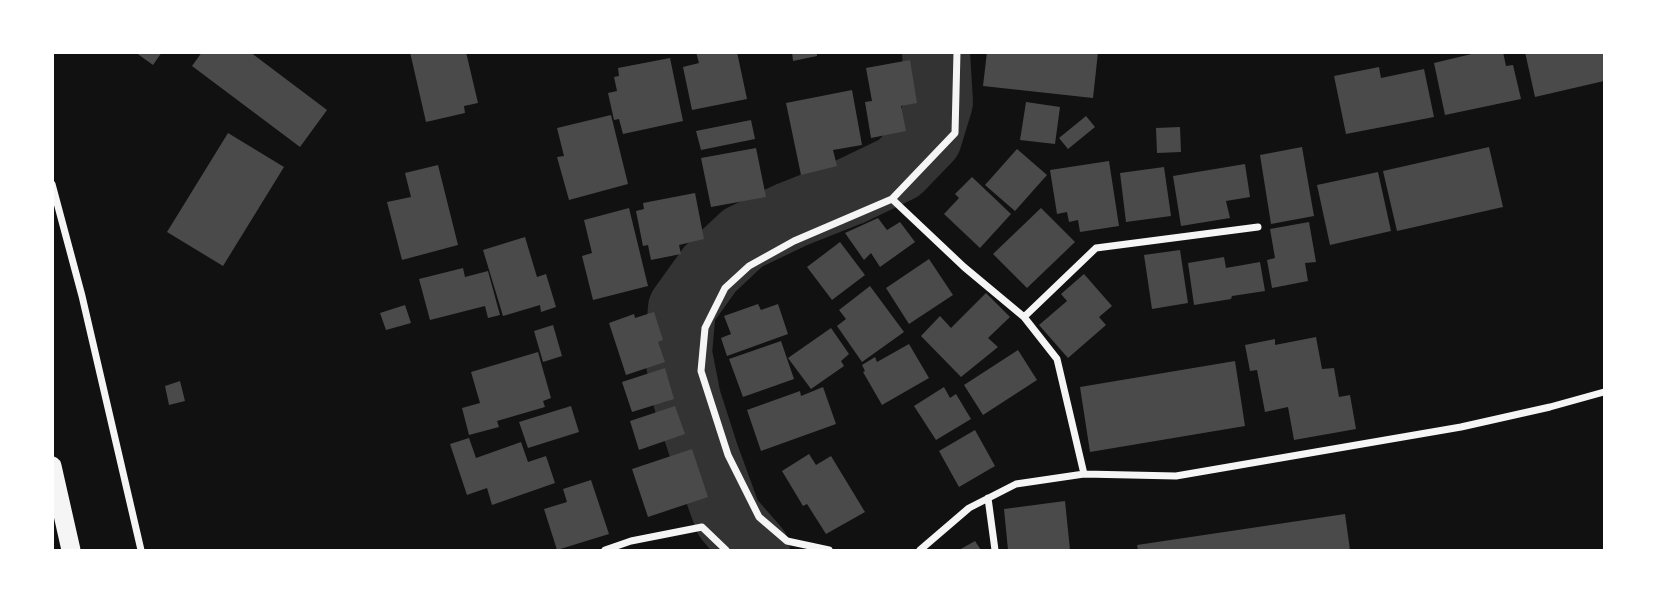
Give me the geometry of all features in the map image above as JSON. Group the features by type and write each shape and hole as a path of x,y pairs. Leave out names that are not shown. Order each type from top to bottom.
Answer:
{"highway":[{"path":"52,466 71,551"}],"street":[{"path":"829,551 787,541 759,517 728,455 701,371 705,328 725,288 749,266 794,241 892,199 955,134 957,52"},
{"path":"52,184 82,296 141,551"},
{"path":"892,199 964,267 1024,317 1057,359 1084,474"},
{"path":"1024,317 1096,248 1258,227"},
{"path":"920,551 969,508 1016,484 1084,474 1176,476 1461,427 1605,393"},
{"path":"988,498 995,551"},
{"path":"605,551 631,541 702,527 726,551"}],"building":[{"path":"135,52 162,52 153,65"},
{"path":"202,52 250,52 327,110 300,147 192,66"},
{"path":"410,52 466,52 478,103 464,106 465,113 426,122"},
{"path":"696,52 737,52 747,99 692,110 683,67 699,63"},
{"path":"792,52 817,52 817,56 793,61"},
{"path":"987,52 1098,52 1093,98 983,86"},
{"path":"1480,52 1503,52 1506,66 1513,65 1521,99 1445,115 1434,63"},
{"path":"1525,52 1604,52 1604,81 1535,97"},
{"path":"670,58 683,121 623,134 619,119 614,120 608,93 617,91 614,77 619,76 618,68"},
{"path":"910,60 917,103 901,106 906,131 871,138 865,102 872,101 866,68"},
{"path":"1379,67 1381,78 1424,69 1434,117 1346,134 1334,76"},
{"path":"852,90 862,145 833,150 837,166 801,175 786,103"},
{"path":"1026,102 1060,107 1055,144 1020,140"},
{"path":"611,115 628,184 569,200 557,157 564,156 557,128"},
{"path":"1086,116 1095,127 1068,149 1059,138"},
{"path":"751,120 755,139 701,150 696,131"},
{"path":"1180,127 1181,152 1157,153 1156,128"},
{"path":"228,133 284,167 223,266 167,232"},
{"path":"1302,147 1314,216 1271,224 1260,155"},
{"path":"1489,147 1503,207 1397,231 1383,171"},
{"path":"756,148 766,197 711,207 701,158"},
{"path":"1017,149 1047,175 1015,211 985,185"},
{"path":"1109,161 1119,226 1080,232 1078,220 1069,222 1067,212 1057,214 1050,170"},
{"path":"1245,164 1250,197 1226,201 1230,218 1181,226 1173,176"},
{"path":"438,165 458,245 402,260 387,202 411,197 405,173"},
{"path":"1164,167 1171,216 1126,222 1120,173"},
{"path":"1378,172 1391,231 1330,245 1317,185"},
{"path":"972,177 1011,214 980,248 944,214 959,198 955,194"},
{"path":"695,193 704,239 679,245 681,254 651,260 648,245 643,246 636,211 644,209 643,203"},
{"path":"629,208 648,286 593,300 582,256 592,253 584,220"},
{"path":"1041,208 1075,242 1027,288 993,254"},
{"path":"878,218 887,230 900,222 915,242 880,267 871,253 864,260 845,233"},
{"path":"1309,222 1316,262 1305,263 1308,281 1272,288 1267,260 1275,258 1270,229"},
{"path":"525,237 537,277 546,274 556,307 541,312 540,305 503,316 483,250"},
{"path":"840,242 865,275 832,300 807,267"},
{"path":"1180,250 1188,303 1152,309 1144,255"},
{"path":"1224,257 1226,268 1260,262 1265,291 1194,305 1188,263"},
{"path":"929,259 953,295 909,324 886,288"},
{"path":"463,268 465,277 488,271 500,315 488,318 485,306 430,320 419,279"},
{"path":"1084,274 1112,306 1099,317 1106,325 1068,358 1039,325 1067,301 1061,294"},
{"path":"870,286 904,332 862,362 837,326 846,319 839,310"},
{"path":"986,293 1010,317 988,338 998,347 961,377 921,336 940,316 951,328"},
{"path":"758,304 761,310 778,304 788,334 727,356 721,338 731,334 724,316"},
{"path":"405,305 411,323 386,330 380,313"},
{"path":"654,312 663,340 658,342 665,362 626,375 609,323 634,314 635,318"},
{"path":"553,325 562,356 543,362 534,331"},
{"path":"831,328 849,354 841,361 844,366 811,389 788,358"},
{"path":"1316,337 1322,369 1334,368 1339,397 1350,395 1356,429 1294,440 1288,407 1265,412 1257,370 1250,371 1245,345 1275,339 1275,345"},
{"path":"781,341 794,379 743,397 729,359"},
{"path":"909,344 929,378 882,405 863,372 865,371 862,365 875,357 877,362"},
{"path":"1018,350 1037,380 983,415 964,385"},
{"path":"538,352 551,398 543,401 545,407 497,421 499,427 469,435 462,408 480,403 471,372"},
{"path":"1235,361 1245,426 1090,452 1080,387"},
{"path":"665,368 674,399 632,412 622,382"},
{"path":"180,381 185,401 169,405 165,386"},
{"path":"823,387 836,424 761,451 747,410 800,391 801,396"},
{"path":"944,387 950,398 956,394 971,419 936,440 914,406"},
{"path":"571,406 579,432 528,448 519,422"},
{"path":"675,406 685,434 639,450 630,421"},
{"path":"975,430 995,466 959,487 939,451"},
{"path":"469,438 476,458 521,442 528,462 546,456 555,483 492,505 487,488 467,495 450,444"},
{"path":"692,449 708,497 648,517 632,469"},
{"path":"809,454 816,465 831,456 865,512 826,534 807,504 803,506 782,471"},
{"path":"591,480 609,534 557,550 544,509 567,502 563,489"},
{"path":"1065,501 1070,550 1008,550 1004,509"},
{"path":"1345,514 1350,550 1138,550 1137,545"},
{"path":"975,541 981,550 959,550"}],"waterway":[{"path":"756,550 728,518 687,399 678,353 682,308 710,269 743,238 899,168 928,138 939,102 936,52"}]}
